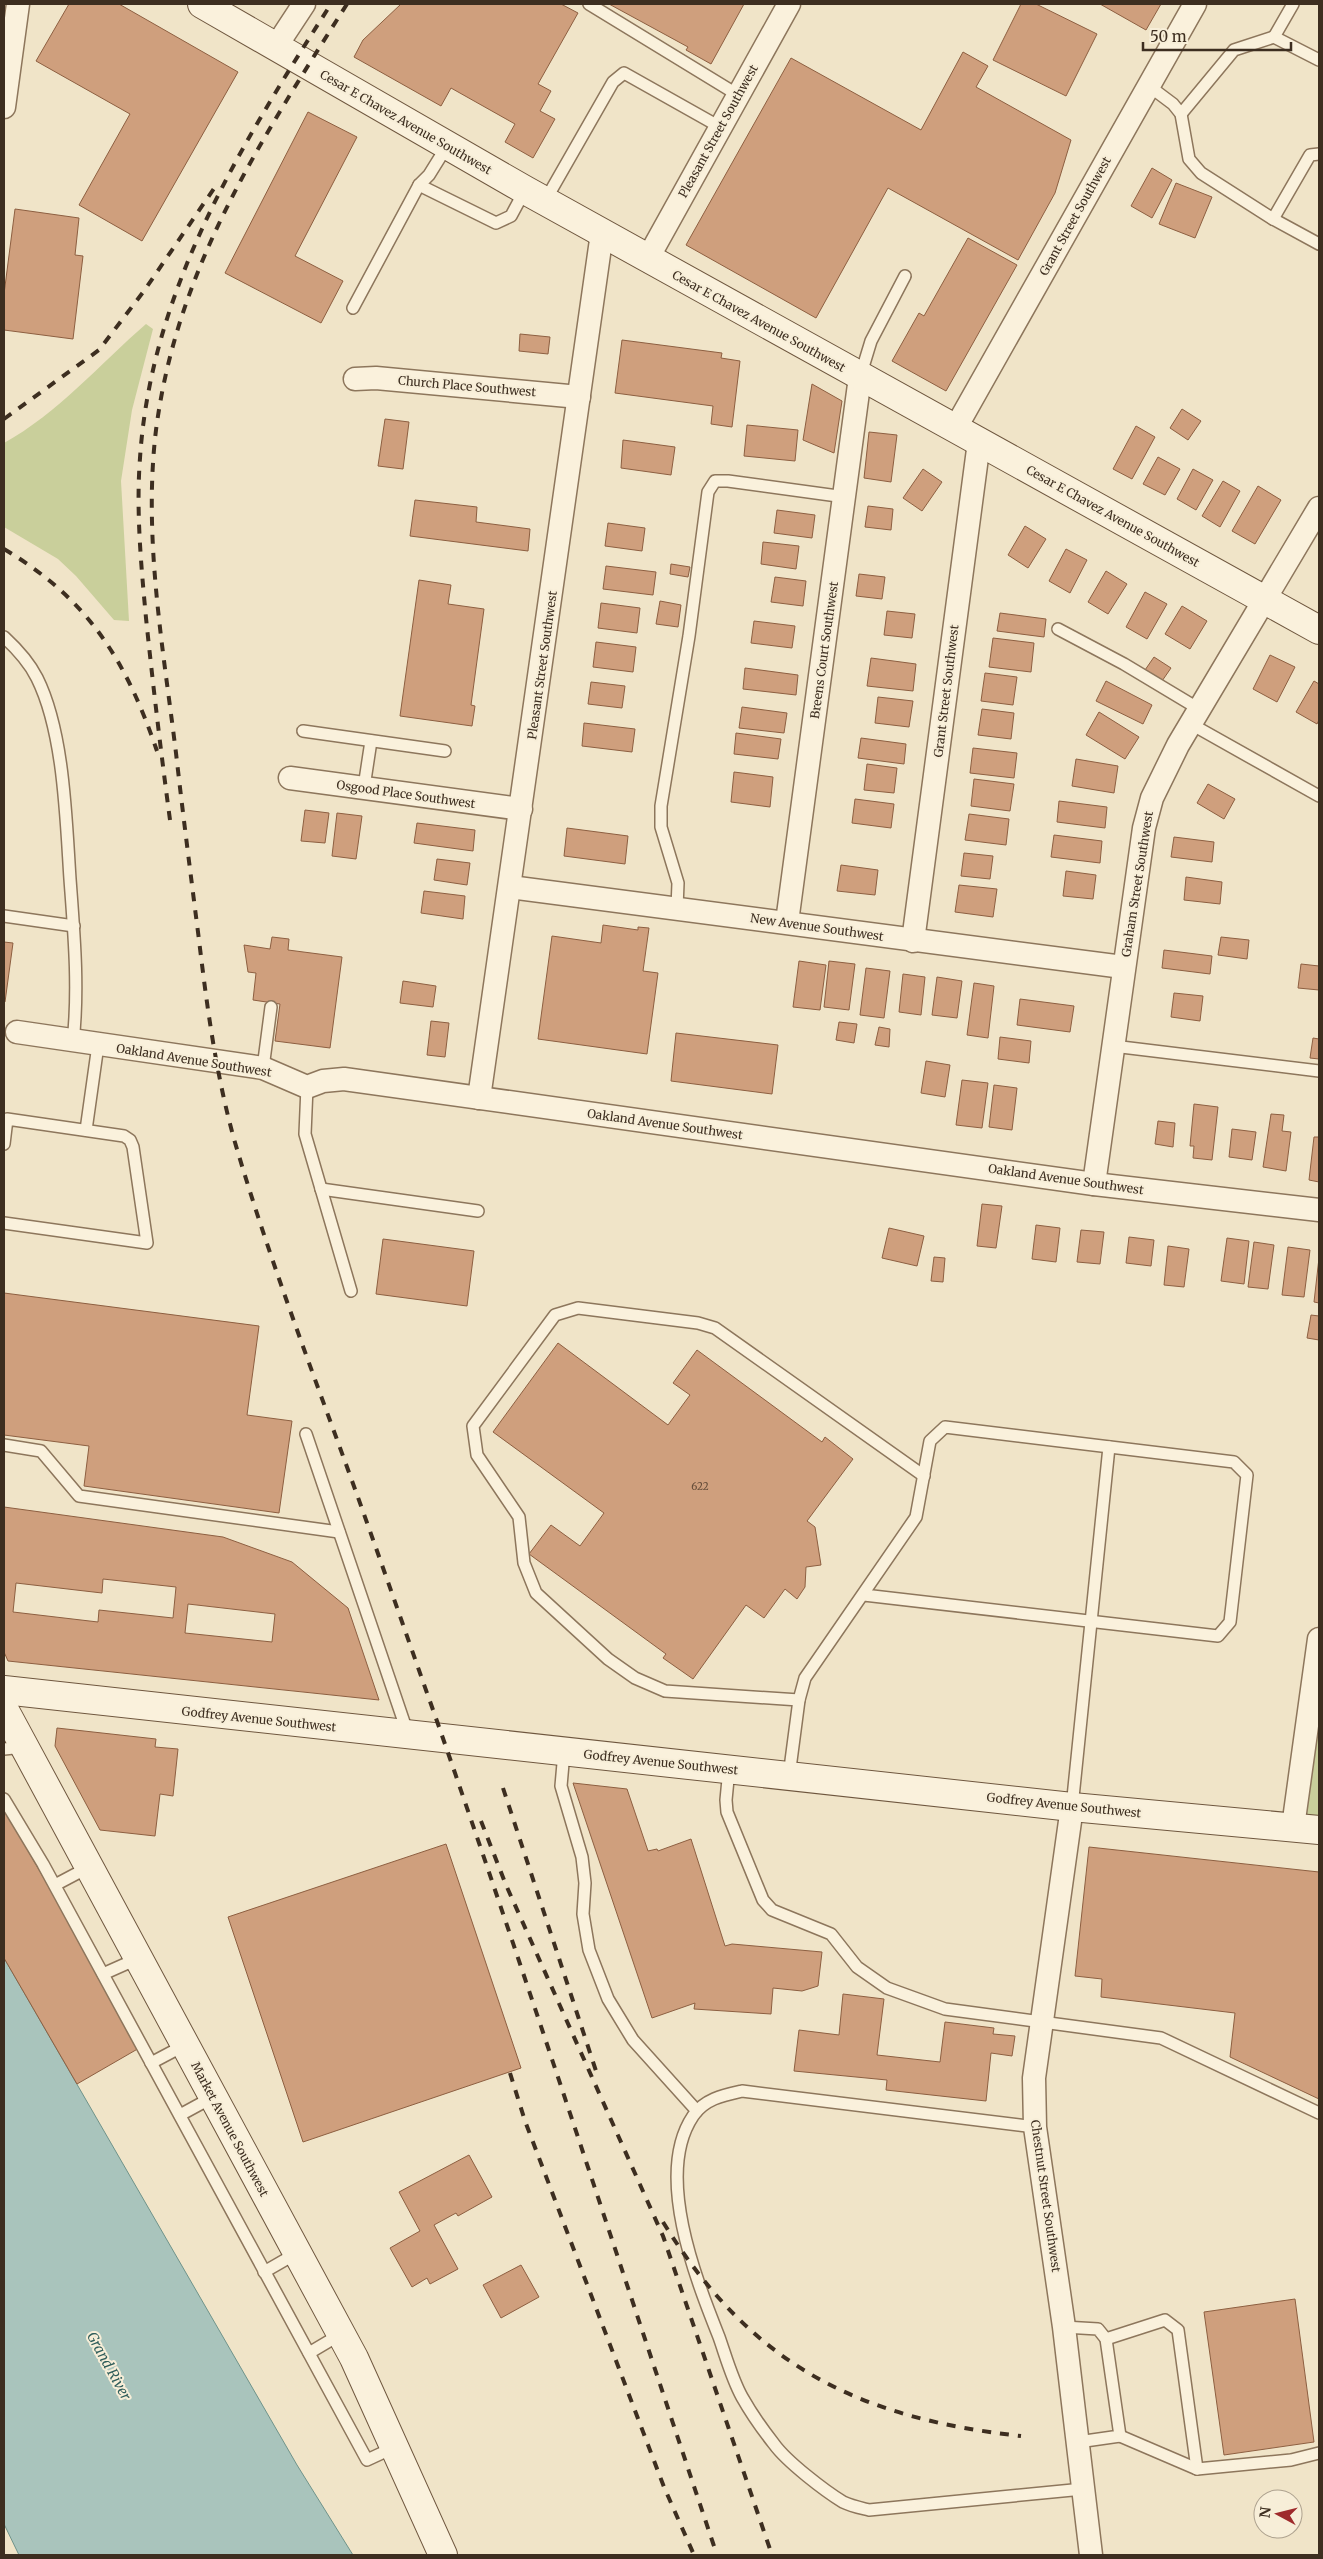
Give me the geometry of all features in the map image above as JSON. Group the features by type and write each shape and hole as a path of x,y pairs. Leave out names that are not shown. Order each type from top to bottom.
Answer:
{"main road":[{"name":"Cesar E Chavez Avenue Southwest","path":"211,6 277,45 295,59 535,196 1319,630"},
{"name":"Godfrey Avenue Southwest","path":"4,1690 409,1736 1072,1807 1306,1829"},
{"name":"Market Avenue Southwest","path":"4,1709 14,1748 89,1867 341,2334 395,2447 443,2555"}],"street":[{"path":"4,106 18,4"},
{"path":"277,45 304,4"},
{"name":"Pleasant Street Southwest","path":"648,258 789,4"},
{"name":"Grant Street Southwest","path":"955,429 1195,4"},
{"name":"Pleasant Street Southwest","path":"479,1098 522,809 602,233"},
{"name":"Breens Court Southwest","path":"787,922 860,377"},
{"name":"Church Place Southwest","path":"355,379 376,378 579,397"},
{"name":"Grant Street Southwest","path":"913,940 979,442"},
{"name":"Graham Street Southwest","path":"1094,1184 1144,828 1152,798 1195,716 1266,600 1319,508"},
{"name":"Osgood Place Southwest","path":"290,778 522,809"},
{"name":"New Avenue Southwest","path":"510,887 1124,967"},
{"name":"Oakland Avenue Southwest","path":"10,1032 264,1068 308,1087 323,1081 344,1079 1094,1184 1319,1210"},
{"path":"1306,1829 1319,1639"},
{"name":"Chestnut Street Southwest","path":"1072,1807 1034,2078 1035,2127 1064,2327 1091,2555"}],"lane":[{"path":"589,4 738,95"},
{"path":"1274,38 1293,4"},
{"path":"1181,114 1234,50 1274,38 1319,60"},
{"path":"419,185 496,223 511,216 535,196 613,82 624,73 720,127"},
{"path":"1148,86 1173,104 1181,114 1189,158 1201,173 1273,219 1319,244"},
{"path":"353,308 419,185 430,175 447,146"},
{"path":"1273,219 1310,155 1319,154"},
{"path":"860,377 872,340 904,276"},
{"path":"677,908 678,883 661,827 661,806 690,636 708,492 716,481 728,481 845,497"},
{"path":"1058,629 1124,664 1195,716 1319,796"},
{"path":"4,637 18,650 37,678 49,712 63,791 74,926 76,1012 73,1042"},
{"path":"303,731 445,752"},
{"path":"364,787 371,740"},
{"path":"4,916 74,926"},
{"path":"264,1068 271,1007"},
{"path":"86,1130 98,1045"},
{"path":"1113,1046 1319,1071"},
{"path":"308,1087 305,1134 351,1291"},
{"path":"4,1144 7,1119 124,1136 130,1140 134,1147 147,1243 4,1223"},
{"path":"321,1190 478,1211"},
{"path":"799,1700 665,1691 635,1678 608,1659 536,1593 524,1563 519,1517 477,1455 473,1426 555,1315 578,1308 698,1322 716,1328 924,1476"},
{"path":"789,1776 799,1700 805,1678 815,1661 864,1595 916,1516 930,1440 945,1427 1234,1462 1247,1475 1230,1622 1218,1636 864,1595"},
{"path":"306,1434 409,1736"},
{"path":"4,1445 41,1451 79,1496 339,1532"},
{"path":"1072,1807 1109,1447"},
{"path":"564,1752 560,1786 582,1858 585,1883 583,1914 589,1950 608,1999 633,2040 697,2111"},
{"path":"729,1769 726,1800 727,1812 763,1900 772,1910 831,1934 857,1967 888,1988 945,2009 1042,2020 1161,2038 1319,2113"},
{"path":"4,1799 55,1885 367,2460 395,2447"},
{"path":"55,1885 89,1867"},
{"path":"103,1974 138,1958"},
{"path":"151,2063 185,2045"},
{"path":"1035,2127 742,2092 720,2095 705,2103 697,2111 682,2138 679,2170 680,2221 692,2265 742,2397 775,2446 817,2483 845,2503 869,2510 1083,2489"},
{"path":"180,2115 213,2097"},
{"path":"264,2272 297,2253"},
{"path":"1106,2338 1165,2320 1178,2330 1197,2469"},
{"path":"1064,2327 1098,2329 1106,2338 1120,2436"},
{"path":"309,2353 341,2334"},
{"path":"1078,2442 1120,2436 1197,2469 1291,2460 1319,2453"}],"green space":[{"path":"146,324 153,329 132,410 121,481 129,621 114,620 76,576 58,559 4,527 4,443 42,418 60,403"},
{"path":"1319,1639 1319,1831 1293,1827"}],"water":[{"name":"Grand River","path":"4,1958 297,2465 353,2555 19,2555 4,2524"}],"building":[{"path":"69,4 119,4 238,72 142,241 79,205 130,114 36,61"},
{"path":"401,4 561,4 578,13 538,84 551,91 540,111 555,119 533,158 505,142 515,124 451,88 441,106 354,57 363,40"},
{"path":"609,4 744,4 711,64 686,50 688,47"},
{"path":"1021,4 1036,4 1097,34 1066,96 993,60"},
{"path":"1100,4 1161,4 1146,30"},
{"path":"963,52 988,66 976,87 1071,140 1055,193 1018,260 888,188 816,318 686,245 791,58 921,130"},
{"path":"308,112 357,137 295,256 343,281 321,323 225,273"},
{"path":"1152,168 1172,180 1152,218 1131,206"},
{"path":"1176,183 1212,197 1195,238 1159,224"},
{"path":"15,209 79,218 75,255 83,256 73,339 4,330 4,294"},
{"path":"968,238 1017,265 946,391 892,361 919,313 924,316"},
{"path":"520,334 550,337 548,354 519,351"},
{"path":"622,340 722,353 721,358 740,361 732,427 711,424 713,406 615,393"},
{"path":"812,384 842,401 834,453 803,440"},
{"path":"1182,409 1201,421 1188,440 1170,428"},
{"path":"385,419 409,422 403,469 378,466"},
{"path":"747,425 798,430 795,461 744,456"},
{"path":"1136,426 1155,437 1132,479 1113,469"},
{"path":"869,432 897,435 891,482 864,478"},
{"path":"623,440 675,447 671,475 621,468"},
{"path":"1158,457 1180,469 1165,495 1143,484"},
{"path":"923,469 942,482 922,511 903,498"},
{"path":"1193,469 1213,480 1196,510 1177,499"},
{"path":"1223,481 1240,491 1220,527 1202,516"},
{"path":"1258,486 1281,500 1255,544 1232,531"},
{"path":"415,500 477,507 476,522 530,529 528,551 410,536"},
{"path":"868,506 893,509 891,530 865,527"},
{"path":"777,510 815,515 812,538 774,533"},
{"path":"608,523 645,528 642,551 605,546"},
{"path":"1025,526 1046,539 1028,568 1008,555"},
{"path":"763,542 799,546 796,569 761,564"},
{"path":"1066,549 1087,560 1070,593 1049,581"},
{"path":"671,564 690,567 688,577 670,574"},
{"path":"606,566 656,572 653,595 603,589"},
{"path":"1106,571 1127,584 1108,614 1088,602"},
{"path":"859,574 885,577 882,599 856,596"},
{"path":"775,577 806,581 803,606 771,602"},
{"path":"419,580 451,585 448,604 484,609 471,705 475,706 472,726 400,716"},
{"path":"1145,592 1167,604 1147,639 1126,627"},
{"path":"660,601 681,605 678,627 656,624"},
{"path":"601,603 640,608 637,633 598,628"},
{"path":"1182,606 1207,621 1190,649 1165,634"},
{"path":"887,611 915,614 912,638 884,635"},
{"path":"1000,613 1046,619 1044,637 997,631"},
{"path":"754,621 795,626 792,648 751,643"},
{"path":"993,638 1034,643 1031,672 989,667"},
{"path":"596,642 636,647 633,672 593,667"},
{"path":"1270,655 1295,667 1277,702 1253,689"},
{"path":"1154,657 1171,668 1162,681 1145,670"},
{"path":"871,658 916,664 913,691 867,686"},
{"path":"745,668 798,675 796,695 743,689"},
{"path":"985,673 1017,677 1013,705 981,701"},
{"path":"1106,681 1152,705 1143,724 1096,701"},
{"path":"1314,681 1319,684 1319,720 1317,724 1296,712"},
{"path":"591,682 625,686 622,708 588,704"},
{"path":"878,697 913,701 909,727 875,723"},
{"path":"742,707 787,713 784,733 739,728"},
{"path":"982,709 1014,713 1011,739 978,735"},
{"path":"1099,712 1139,737 1125,759 1086,735"},
{"path":"584,723 635,729 632,752 582,746"},
{"path":"736,733 781,739 778,759 734,754"},
{"path":"861,738 906,744 904,764 858,758"},
{"path":"973,748 1017,753 1014,778 970,773"},
{"path":"1076,759 1118,766 1114,793 1072,786"},
{"path":"867,764 897,768 894,793 864,790"},
{"path":"734,772 773,777 770,807 731,802"},
{"path":"974,779 1014,784 1010,811 971,806"},
{"path":"1208,784 1235,799 1224,819 1197,803"},
{"path":"855,799 894,804 891,828 852,823"},
{"path":"1059,801 1107,807 1105,828 1057,822"},
{"path":"305,810 329,813 325,843 301,841"},
{"path":"337,813 362,816 356,859 332,856"},
{"path":"969,814 1009,819 1006,845 965,840"},
{"path":"417,823 475,830 473,851 414,843"},
{"path":"567,828 628,836 625,864 564,856"},
{"path":"1054,835 1102,841 1100,863 1051,857"},
{"path":"1174,837 1214,842 1212,862 1171,857"},
{"path":"964,853 993,856 990,879 961,876"},
{"path":"437,859 470,863 467,885 434,880"},
{"path":"841,865 878,870 875,895 837,891"},
{"path":"1066,871 1096,875 1093,899 1063,896"},
{"path":"1186,877 1222,882 1220,904 1184,900"},
{"path":"959,885 997,889 993,917 955,912"},
{"path":"424,891 465,896 463,919 421,913"},
{"path":"603,925 638,930 638,927 649,928 643,971 658,973 647,1054 538,1039 552,936 601,943"},
{"path":"272,937 289,939 288,950 342,957 330,1048 275,1041 280,1004 253,1000 256,973 248,972 244,945 270,949"},
{"path":"1221,937 1249,940 1247,959 1218,955"},
{"path":"4,942 13,943 5,1002 4,1002"},
{"path":"1164,950 1212,956 1210,974 1162,968"},
{"path":"799,961 826,965 820,1010 793,1007"},
{"path":"829,961 855,964 849,1010 824,1007"},
{"path":"1301,964 1319,966 1319,990 1298,988"},
{"path":"866,968 890,971 884,1018 860,1015"},
{"path":"903,974 925,977 921,1015 899,1012"},
{"path":"937,977 962,981 957,1018 932,1015"},
{"path":"403,981 436,986 433,1007 400,1003"},
{"path":"974,983 994,986 988,1038 967,1035"},
{"path":"1174,993 1203,996 1200,1021 1171,1017"},
{"path":"1020,999 1074,1006 1070,1032 1017,1025"},
{"path":"431,1021 449,1023 445,1057 427,1055"},
{"path":"839,1022 857,1024 854,1043 836,1040"},
{"path":"879,1027 890,1029 889,1047 875,1045"},
{"path":"676,1033 778,1045 772,1094 671,1081"},
{"path":"1000,1037 1031,1041 1029,1063 998,1059"},
{"path":"1313,1038 1319,1039 1319,1059 1310,1058"},
{"path":"926,1061 950,1065 945,1097 921,1093"},
{"path":"962,1080 988,1083 982,1128 956,1125"},
{"path":"994,1085 1017,1088 1012,1130 989,1127"},
{"path":"1194,1104 1218,1107 1212,1160 1193,1158 1194,1146 1190,1146"},
{"path":"1271,1114 1284,1115 1282,1131 1291,1132 1286,1171 1263,1167"},
{"path":"1158,1121 1175,1123 1173,1147 1155,1144"},
{"path":"1232,1129 1256,1132 1252,1160 1229,1157"},
{"path":"1314,1137 1319,1137 1319,1182 1309,1180"},
{"path":"982,1204 1002,1206 996,1248 977,1246"},
{"path":"1036,1225 1060,1228 1056,1262 1032,1259"},
{"path":"889,1228 924,1236 917,1266 882,1258"},
{"path":"1081,1230 1104,1232 1100,1264 1077,1262"},
{"path":"1129,1237 1154,1240 1151,1266 1126,1263"},
{"path":"1227,1238 1249,1241 1244,1284 1221,1281"},
{"path":"383,1239 474,1251 467,1306 376,1294"},
{"path":"1254,1242 1274,1245 1268,1289 1248,1287"},
{"path":"1168,1246 1189,1249 1184,1287 1164,1285"},
{"path":"1288,1247 1310,1250 1304,1297 1282,1295"},
{"path":"934,1257 945,1258 943,1282 931,1281"},
{"path":"1319,1258 1319,1303 1314,1302"},
{"path":"4,1293 259,1326 247,1415 292,1421 279,1513 84,1486 89,1446 4,1435"},
{"path":"1311,1315 1319,1316 1319,1340 1307,1338"},
{"path":"558,1343 668,1425 690,1395 673,1383 697,1350 822,1442 825,1437 853,1459 807,1521 815,1527 821,1565 806,1567 805,1587 797,1599 785,1589 764,1618 746,1605 693,1679 663,1658 666,1654 529,1554 551,1525 580,1546 604,1513 493,1432"},
{"path":"4,1507 223,1537 292,1562 348,1608 379,1700 8,1661 4,1652","holes":["103,1579 176,1587 173,1618 99,1610 98,1622 13,1612 16,1583 102,1593","188,1604 275,1614 272,1642 185,1633"]},
{"path":"57,1728 156,1739 155,1747 178,1749 173,1796 160,1794 155,1836 100,1830 55,1746"},
{"path":"573,1783 627,1789 648,1851 657,1849 658,1851 691,1839 725,1946 732,1944 822,1952 818,1986 802,1991 773,1988 771,2014 694,2009 695,2003 652,2018"},
{"path":"4,1809 141,2047 77,2084 4,1958"},
{"path":"446,1844 521,2068 303,2142 228,1917"},
{"path":"1089,1847 1319,1872 1319,2099 1230,2057 1235,2013 1101,1997 1102,1979 1075,1976"},
{"path":"843,1994 884,1999 877,2055 940,2062 945,2022 994,2028 993,2034 1015,2036 1012,2056 991,2053 986,2101 886,2090 887,2080 794,2071 799,2030 839,2035"},
{"path":"469,2155 492,2197 458,2216 456,2213 434,2225 458,2269 430,2284 427,2278 412,2287 390,2248 420,2231 399,2192"},
{"path":"521,2265 539,2297 501,2318 483,2285"},
{"path":"1295,2299 1314,2442 1224,2455 1204,2312"}],"railway":[{"path":"170,820 142,578 139,498 140,458 148,396 162,335 182,277 206,220 234,164 265,110 331,4"},
{"path":"347,4 254,156 227,207 203,259 183,314 167,370 156,430 152,511 156,592 209,1015 228,1115 258,1216 474,1828 717,2555"},
{"path":"4,419 99,350 144,291 215,187"},
{"path":"4,549 33,568 59,589 81,611 100,635 117,660 132,688 157,751"},
{"path":"503,1788 598,2077"},
{"path":"481,1821 506,1885 663,2236 772,2555"},
{"path":"510,2073 525,2121 664,2487 694,2555"},
{"path":"663,2222 697,2272 733,2313 772,2348 814,2376 859,2398 908,2415 962,2428 1021,2436"}]}
